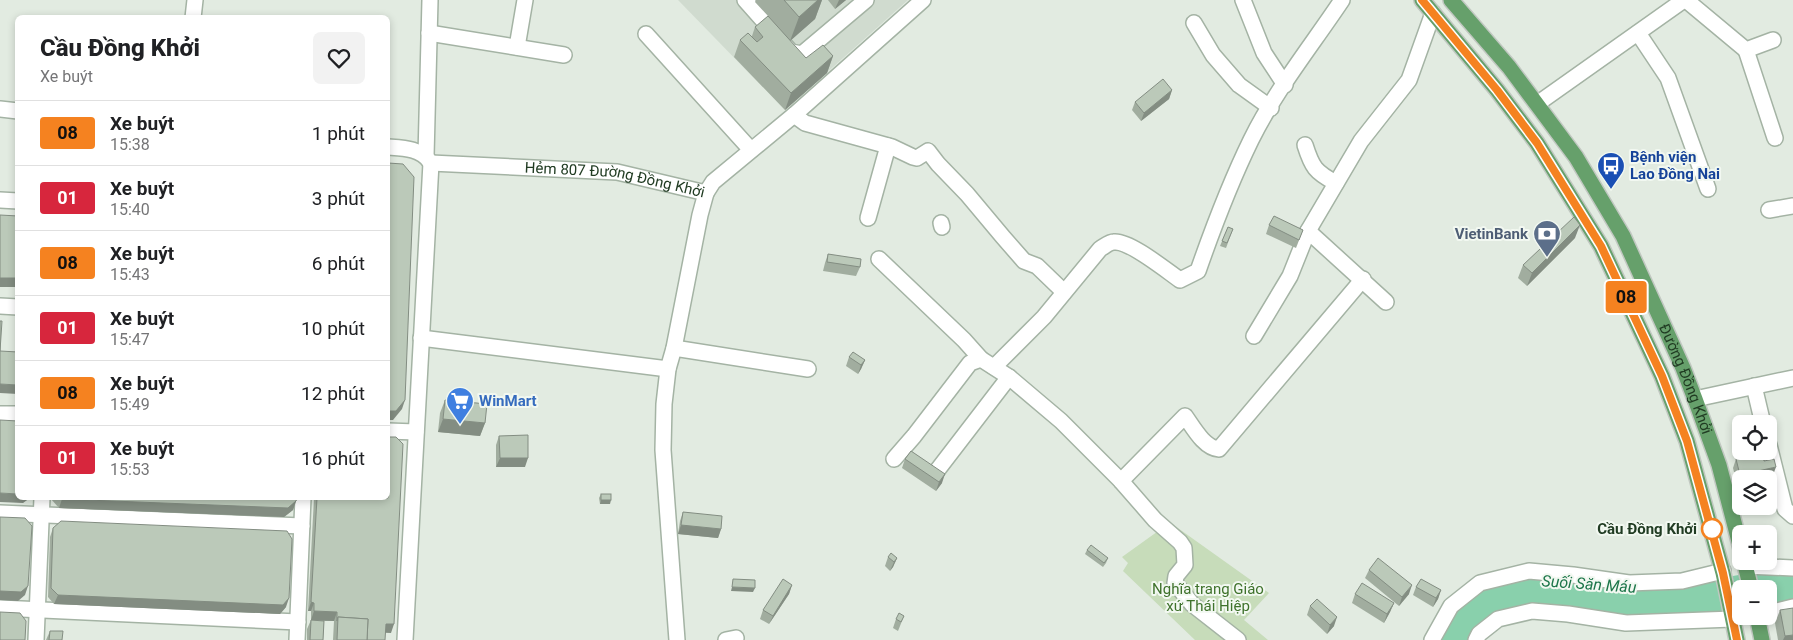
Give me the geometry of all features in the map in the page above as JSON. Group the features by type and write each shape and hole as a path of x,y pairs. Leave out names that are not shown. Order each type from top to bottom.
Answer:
{"main road":[{"name":"Đường Đồng Khởi","path":"1422,0 1497,90 1537,143 1578,206 1601,246 1662,376 1687,441 1723,572 1732,618"},
{"name":"Đường Đồng Khởi","path":"1451,0 1508,67 1576,157 1623,236 1683,368 1695,399 1719,465 1735,525"},
{"path":"1673,404 1695,399"},
{"name":"Đường Đồng Khởi","path":"1734,625 1737,640"},
{"path":"1759,625 1762,640"}],"street":[{"path":"193,15 194,0"},
{"path":"405,640 421,338 428,160 430,0"},
{"path":"517,47 525,0"},
{"path":"745,0 791,52 802,54 824,52 866,0"},
{"name":"Hẻm 807 Đường Đồng Khởi","path":"390,147 411,150 428,160 617,172 706,193 713,182 794,115 923,0"},
{"path":"1243,0 1264,53 1284,85"},
{"path":"894,459 970,363 987,363 1028,333 1044,317 1100,249 1108,244 1116,241 1126,244 1180,280 1198,271 1209,239 1251,140 1284,85 1342,0"},
{"path":"1537,104 1685,0 1746,50 1775,138"},
{"path":"1254,336 1290,276 1308,231 1361,141 1409,80 1433,13"},
{"path":"1194,23 1213,55 1239,85 1270,108"},
{"path":"429,33 564,55"},
{"path":"1638,33 1668,78 1708,189"},
{"path":"646,34 751,150"},
{"path":"1746,50 1773,40"},
{"path":"824,52 842,72"},
{"path":"0,109 15,111"},
{"path":"794,115 805,123 888,146 915,158 928,151 1024,261 1036,266 1064,292"},
{"path":"1304,145 1314,167 1321,175 1336,183"},
{"path":"868,218 888,146"},
{"path":"677,640 663,450 664,404 668,369 706,193"},
{"path":"0,200 15,201"},
{"path":"1769,210 1793,206"},
{"path":"1308,231 1363,279 1386,302"},
{"path":"879,259 987,363 1009,377 1060,421 1121,481 1155,520 1184,548 1184,565 1176,576 1175,584 1180,592 1192,604 1238,640"},
{"path":"1121,481 1185,416 1211,447 1219,448 1363,279"},
{"path":"0,306 15,306"},
{"path":"421,338 668,369"},
{"path":"674,348 808,369"},
{"path":"936,472 1009,377"},
{"path":"1695,399 1754,386 1792,381"},
{"path":"1754,386 1761,415"},
{"path":"0,414 15,414"},
{"path":"390,431 416,432"},
{"path":"1773,460 1785,509 1793,516"},
{"path":"36,640 42,500"},
{"path":"297,640 303,500"},
{"path":"0,513 302,526"},
{"path":"1777,567 1793,568"},
{"path":"1432,640 1451,606 1480,583 1529,571 1629,583 1682,581 1723,572"},
{"path":"1777,611 1793,607"},
{"path":"0,608 298,622"},
{"path":"1476,640 1479,634 1498,619 1532,611 1568,614 1626,623 1732,618"}],"shaded area":[{"path":"678,0 908,0 785,110"}],"green space":[{"name":"Nghĩa trang Giáo xứ Thái Hiệp","path":"1168,521 1269,593 1244,620 1268,640 1195,640 1123,571 1128,563 1122,557 1161,529"}],"water":[{"name":"Suối Săn Máu","path":"1793,572 1793,603 1777,605 1777,580 1732,580 1732,611 1688,616 1625,618 1531,606 1471,640 1437,640 1455,609 1482,587 1528,576 1710,580 1750,573"}],"building":[{"path":"784,0 818,0 799,17"},
{"path":"768,16 806,58 823,45 833,56 791,93 740,40 748,33 757,42 763,37 755,27"},
{"path":"1163,79 1172,90 1144,113 1135,102"},
{"path":"390,163 403,164 414,177 405,400 396,411 390,411"},
{"path":"0,215 15,216 15,278 0,278"},
{"path":"1274,216 1303,230 1299,240 1269,225"},
{"path":"1574,217 1580,225 1532,273 1523,265"},
{"path":"1228,227 1233,229 1227,243 1222,241"},
{"path":"828,254 861,259 860,267 827,262"},
{"path":"0,321 2,321 0,351"},
{"path":"0,351 15,352 15,385 0,384"},
{"path":"853,352 865,360 861,365 849,357"},
{"path":"445,400 487,404 485,423 443,419"},
{"path":"0,420 15,421 15,494 0,493"},
{"path":"528,435 528,458 500,458 499,436"},
{"path":"390,437 396,437 403,444 394,624 386,624 385,640 367,640 368,619 338,617 337,621 337,612 314,611 314,603 311,602 317,500 390,500"},
{"path":"911,451 945,474 939,482 905,459"},
{"path":"1736,460 1774,460 1776,467 1762,470 1739,470"},
{"path":"601,494 611,494 611,500 601,500"},
{"path":"87,500 296,500 288,508"},
{"path":"683,512 722,516 721,529 681,525"},
{"path":"0,517 25,518 32,526 28,586 21,592 0,591"},
{"path":"61,521 287,531 292,539 289,598 283,605 58,595 51,588 53,528"},
{"path":"1091,545 1108,558 1104,563 1087,550"},
{"path":"891,553 897,558 894,562 888,557"},
{"path":"1378,558 1412,585 1402,597 1369,570"},
{"path":"733,579 755,580 755,588 732,587"},
{"path":"783,579 792,585 773,616 763,610"},
{"path":"1421,579 1441,590 1436,598 1416,587"},
{"path":"1362,583 1394,603 1387,614 1355,594"},
{"path":"1317,599 1337,617 1330,625 1310,606"},
{"path":"1793,608 1793,635 1785,636 1780,610"},
{"path":"0,612 20,613 26,621 25,640 0,640"},
{"path":"899,613 904,616 901,622 896,619"},
{"path":"338,617 368,619 367,640 337,640"},
{"path":"311,620 324,621 323,640 310,640"},
{"path":"50,631 63,631 62,640 49,640"}],"bus line":[{"name":"08","path":"1422,0 1473,60 1537,143 1573,198 1601,246 1662,376 1687,441 1723,573 1737,640"}],"place":[{"name":"Bệnh viện Lao Đồng Nai","path":"1611,190"},
{"name":"VietinBank","path":"1547,258"},
{"name":"WinMart","path":"460,425"},
{"name":"Cầu Đồng Khởi","path":"1712,529"}]}
